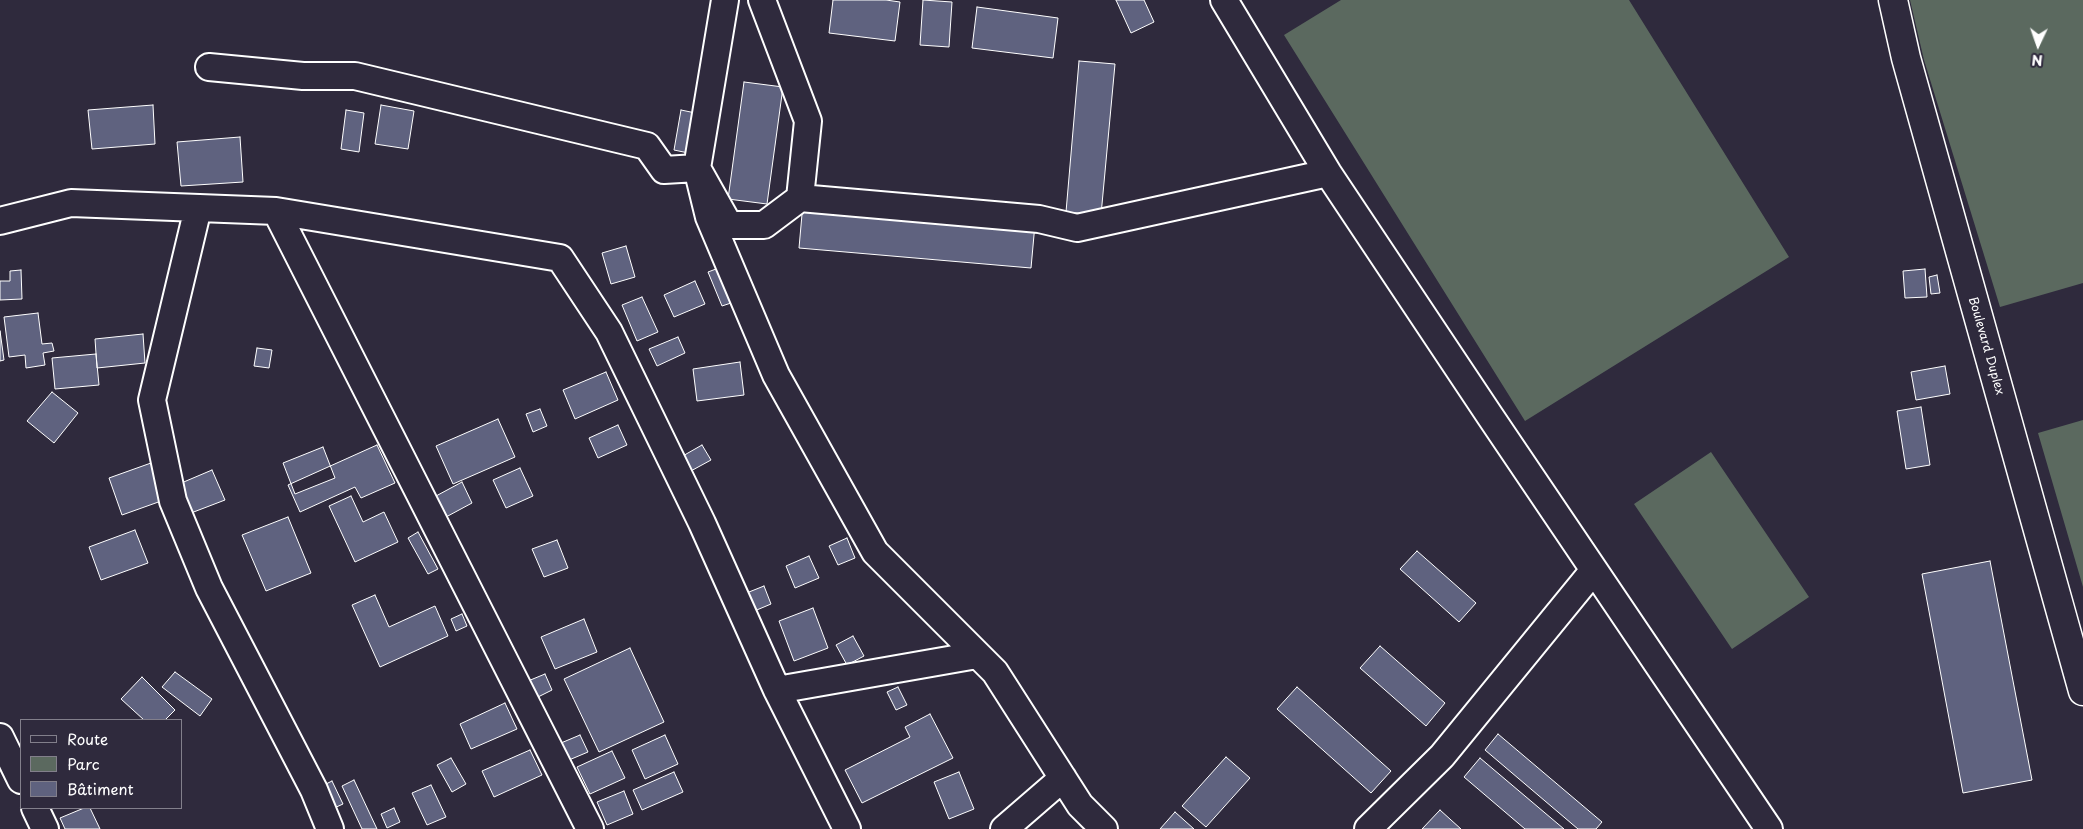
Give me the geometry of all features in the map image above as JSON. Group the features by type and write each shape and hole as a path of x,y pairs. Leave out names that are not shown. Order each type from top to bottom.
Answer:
{"main road":[{"name":"Boulevard Duplex","path":"1893,0 1908,68 2083,691"}],"street":[{"path":"725,0 697,168 709,217 776,375 875,552 995,672 1080,805 1104,829"},
{"path":"762,0 808,120 800,198"},
{"path":"1224,0 1328,173 1769,829"},
{"path":"210,67 303,76 355,76 647,146 664,170 697,168"},
{"path":"697,168 730,225 764,225 800,198 1039,219 1077,228 1328,173"},
{"path":"0,221 71,203 276,211 560,258 609,332 702,523 777,690 847,829"},
{"path":"198,208 152,400 173,501 210,588 314,790 330,829"},
{"path":"276,211 590,829"},
{"path":"1368,829 1442,756 1594,570"},
{"path":"777,690 977,655"},
{"path":"0,737 20,778"},
{"path":"1004,829 1063,778"},
{"path":"36,809 46,829"}],"green space":[{"path":"1341,0 1629,0 1789,257 1525,421 1284,35"},
{"path":"1910,0 2083,0 2083,283 2000,307 1924,60"},
{"path":"2083,420 2083,587 2038,433"},
{"path":"1711,452 1809,597 1732,649 1634,504"}],"building":[{"path":"833,0 886,0 900,2 895,41 829,33"},
{"path":"923,0 952,2 949,47 920,45"},
{"path":"1116,0 1144,0 1154,22 1131,33"},
{"path":"977,7 1058,18 1053,58 972,48"},
{"path":"1079,61 1115,64 1101,215 1066,212"},
{"path":"744,82 783,87 767,204 728,199"},
{"path":"153,105 155,144 92,149 88,110"},
{"path":"381,105 414,111 408,149 375,144"},
{"path":"346,110 364,113 359,152 341,149"},
{"path":"681,110 705,115 698,155 674,150"},
{"path":"240,137 243,182 181,186 177,142"},
{"path":"803,203 1035,224 1031,268 799,248"},
{"path":"626,246 635,277 611,284 602,253"},
{"path":"724,266 737,301 722,306 708,272"},
{"path":"1925,269 1927,297 1905,298 1903,271"},
{"path":"21,270 22,299 0,300 0,281 10,281 10,271"},
{"path":"1937,275 1940,293 1931,294 1929,277"},
{"path":"695,281 705,304 674,317 664,295"},
{"path":"642,297 658,332 637,341 622,305"},
{"path":"38,313 42,344 52,343 54,351 43,353 45,365 26,368 25,355 9,357 4,317"},
{"path":"0,331 4,360 0,361"},
{"path":"143,334 145,363 97,368 95,339"},
{"path":"678,337 685,353 657,366 649,349"},
{"path":"257,348 272,350 269,368 254,366"},
{"path":"96,354 99,385 55,389 52,358"},
{"path":"740,362 744,395 697,401 693,369"},
{"path":"1945,366 1950,394 1916,400 1911,372"},
{"path":"606,372 618,400 575,419 563,390"},
{"path":"52,392 78,413 54,443 27,421"},
{"path":"1921,407 1930,465 1906,469 1897,411"},
{"path":"540,409 547,426 533,432 526,414"},
{"path":"498,419 515,457 453,484 436,446"},
{"path":"618,425 627,445 598,458 589,438"},
{"path":"377,445 395,483 361,498 355,487 300,512 288,485"},
{"path":"702,445 711,460 689,472 681,457"},
{"path":"323,447 335,478 295,494 283,463"},
{"path":"151,463 164,500 122,515 109,478"},
{"path":"520,468 533,496 506,508 493,480"},
{"path":"212,470 225,500 191,513 179,484"},
{"path":"462,482 472,503 446,517 436,496"},
{"path":"351,496 363,522 384,512 398,542 355,562 329,506"},
{"path":"288,517 311,573 266,591 242,535"},
{"path":"135,530 148,563 101,580 89,547"},
{"path":"418,532 438,569 428,574 408,538"},
{"path":"847,538 855,558 838,565 829,546"},
{"path":"557,540 568,568 544,577 532,549"},
{"path":"1417,551 1476,603 1459,622 1400,569"},
{"path":"809,556 819,578 795,588 786,566"},
{"path":"1990,561 2032,780 1963,793 1922,574"},
{"path":"764,586 771,604 752,612 744,594"},
{"path":"375,595 389,627 435,606 448,636 380,667 352,605"},
{"path":"813,608 828,648 794,661 779,621"},
{"path":"462,614 467,626 456,631 451,619"},
{"path":"584,619 597,652 555,669 541,637"},
{"path":"853,636 864,656 847,665 836,645"},
{"path":"1380,646 1445,703 1426,726 1360,668"},
{"path":"630,648 664,722 599,752 564,679"},
{"path":"175,672 212,699 200,716 162,687"},
{"path":"545,674 552,690 536,698 528,681"},
{"path":"142,677 175,710 166,719 143,719 121,699"},
{"path":"898,687 907,705 896,710 887,692"},
{"path":"1297,687 1391,771 1371,793 1277,709"},
{"path":"505,703 517,729 471,749 460,724"},
{"path":"930,714 953,758 862,803 845,770 910,737 905,727"},
{"path":"1498,734 1602,822 1596,829 1578,829 1485,750"},
{"path":"580,735 588,752 569,760 561,743"},
{"path":"665,735 678,764 645,779 632,750"},
{"path":"530,750 542,775 494,797 482,771"},
{"path":"612,751 625,778 590,794 577,767"},
{"path":"1226,757 1250,778 1206,827 1182,806"},
{"path":"451,758 466,784 452,792 437,765"},
{"path":"1480,758 1564,829 1525,829 1464,777"},
{"path":"674,772 683,792 642,810 633,790"},
{"path":"959,772 974,809 949,819 934,782"},
{"path":"354,780 377,829 362,829 342,786"},
{"path":"332,781 343,804 332,809 320,787"},
{"path":"431,785 446,817 427,825 412,793"},
{"path":"624,791 633,814 607,825 597,802"},
{"path":"394,808 400,822 387,828 381,814"},
{"path":"82,809 90,809 100,829 65,829 60,818"},
{"path":"1440,810 1461,829 1422,829"},
{"path":"1175,812 1194,829 1160,829"}]}
